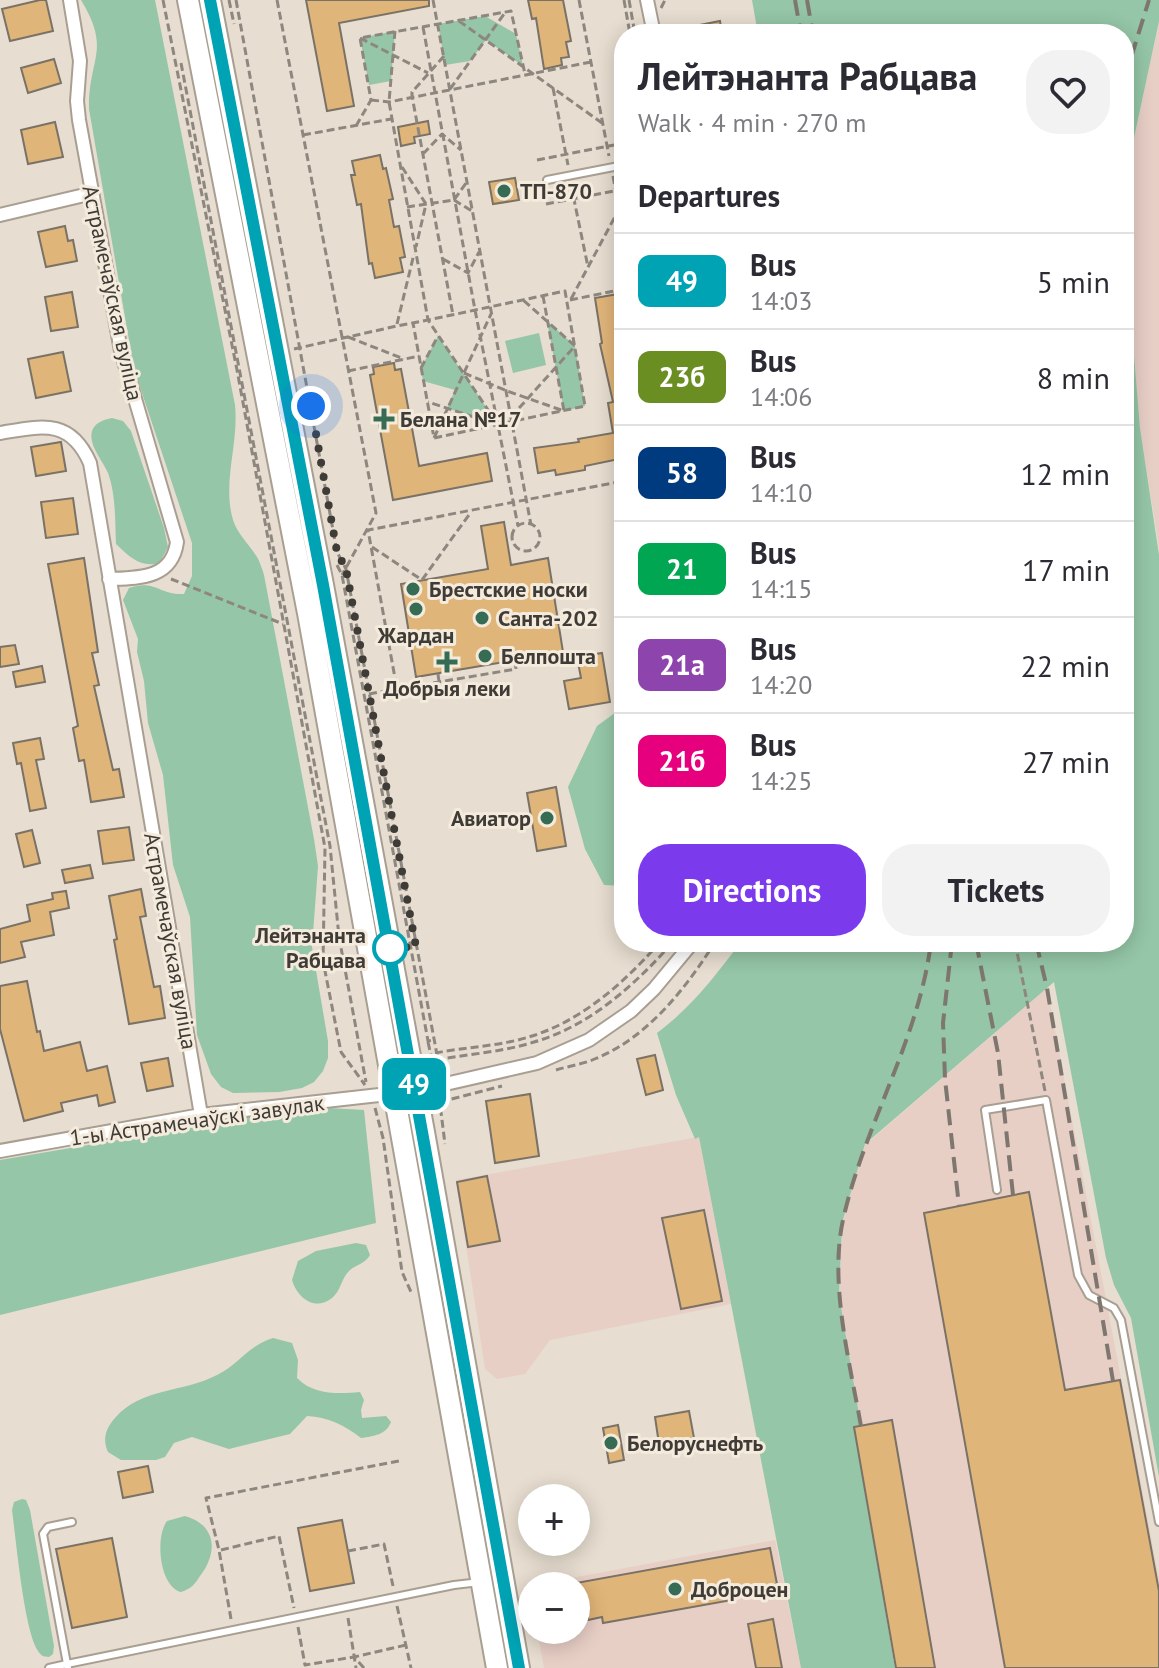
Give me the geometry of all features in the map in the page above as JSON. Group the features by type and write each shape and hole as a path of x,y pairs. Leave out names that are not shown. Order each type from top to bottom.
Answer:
{"highway":[{"path":"188,0 305,597 394,1093 492,1584 519,1668"},
{"path":"228,0 323,585 415,1091 492,1584 497,1668"}],"street":[{"name":"Астрамечаўская вуліца","path":"70,0 80,61 77,101 121,351 177,542 168,565 157,573"},
{"path":"647,0 652,24"},
{"path":"0,215 93,193"},
{"name":"Астрамечаўская вуліца","path":"0,433 55,427 64,431 85,453 93,477 201,1115"},
{"path":"109,579 147,577 157,573"},
{"name":"1-ы Астрамечаўскі завулак","path":"0,1151 201,1115 369,1092 415,1091 524,1066 589,1040 631,1011 685,952"}],"lane":[{"path":"547,180 614,167"},
{"path":"997,1190 985,1110 1046,1100 1078,1275 1089,1295 1114,1308 1121,1320 1159,1522"},
{"path":"68,1666 43,1534 48,1527 72,1522"},
{"path":"49,1668 395,1597 492,1584"}],"path":[{"path":"163,0 330,846 339,937 369,1092 383,1138 402,1272"},
{"path":"169,0 325,848 323,961 341,1052 369,1092"},
{"path":"228,0 301,347 337,552 346,569 366,694 435,1060 534,1043 561,1031 608,1004 643,976 664,952"},
{"path":"277,0 376,513 342,575"},
{"path":"433,0 531,525"},
{"path":"579,0 614,181"},
{"path":"626,0 631,24"},
{"path":"360,38 511,11 525,74"},
{"path":"450,89 505,12"},
{"path":"458,20 602,123"},
{"path":"423,27 514,502 518,526 512,534 514,544 528,551 537,546 538,530 531,525 518,526"},
{"path":"395,31 389,102 428,320 498,425"},
{"path":"356,126 371,100 360,38"},
{"path":"360,38 430,73"},
{"path":"444,56 412,92 412,96 453,315"},
{"path":"371,100 389,102 591,62"},
{"path":"303,135 391,119"},
{"path":"442,134 461,150"},
{"path":"423,154 442,134"},
{"path":"537,160 614,145"},
{"path":"397,326 426,204 399,164"},
{"path":"454,200 467,182"},
{"path":"546,204 614,190"},
{"path":"407,207 454,200 473,211"},
{"path":"569,300 614,217"},
{"path":"468,273 480,251"},
{"path":"443,259 468,273"},
{"path":"294,349 565,291 585,406 512,419 498,425 434,438"},
{"path":"569,300 614,291"},
{"path":"543,296 564,411"},
{"path":"523,300 575,346"},
{"path":"434,438 491,309"},
{"path":"413,323 434,438"},
{"path":"421,368 438,336"},
{"path":"347,337 404,359"},
{"path":"512,419 526,398 575,346"},
{"path":"348,371 419,356"},
{"path":"463,373 564,411"},
{"path":"428,402 498,425"},
{"path":"368,530 614,483"},
{"path":"372,547 422,580 472,510"},
{"path":"368,530 397,689"},
{"path":"157,573 286,624"},
{"path":"366,694 516,669 515,661"},
{"path":"438,674 439,682"},
{"path":"434,1054 531,1036 559,1025 603,998 651,952"},
{"path":"1017,952 1046,1100"},
{"path":"232,1629 219,1550 206,1498 399,1461"},
{"path":"219,1550 279,1536 305,1665 406,1645"},
{"path":"348,1551 384,1544 411,1668"},
{"path":"346,1607 356,1668"},
{"path":"354,1657 364,1668"}],"shaded area":[{"path":"1159,21 1159,548 1140,428 1134,356 1134,138"},
{"path":"1047,988 1159,1579 1159,1668 902,1668 839,1295 842,1223 865,1145"},
{"path":"699,1137 731,1304 550,1340 525,1374 497,1379 485,1369 456,1180"},
{"path":"775,1540 801,1668 544,1668 540,1644 590,1644 590,1575"}],"green space":[{"path":"81,0 155,0 235,405 230,506 235,525 257,557 264,575 318,866 312,947 328,1041 328,1058 314,1082 302,1088 233,1093 221,1087 211,1074 197,1035 190,917 173,865 163,775 148,723 144,681 137,652 138,639 123,600 129,588 145,585 184,594 192,576 192,543 134,369 89,109 97,43 90,17"},
{"path":"752,0 1159,0 1159,21 1134,138 1134,24 756,24"},
{"path":"485,16 516,34 523,66 486,40 470,61 445,65 438,24"},
{"path":"395,31 391,81 369,85 360,38"},
{"path":"547,321 575,346 585,406 564,411"},
{"path":"539,333 546,365 513,373 505,341"},
{"path":"438,336 486,407 477,418 447,408 455,390 423,381 421,368"},
{"path":"1134,356 1140,428 1159,555 1159,1477 1131,1318 1114,1285 1106,1258 1054,982 865,1144 842,1223 839,1295 861,1426 854,1428 895,1668 801,1668 699,1137 695,1139 676,1095 657,1033 692,1002 733,952 1134,952"},
{"path":"112,418 123,421 131,431 164,528 168,547 159,564 135,560 116,544 111,481 91,436 95,425"},
{"path":"614,714 614,886 604,885 585,849 568,787 597,726"},
{"path":"312,1107 364,1110 376,1223 0,1315 0,1160"},
{"path":"356,1243 366,1245 370,1255 347,1273 332,1298 313,1303 302,1297 292,1280 298,1261 316,1251"},
{"path":"273,1338 292,1343 298,1360 297,1378 303,1384 326,1392 360,1392 364,1400 362,1418 386,1416 391,1422 386,1430 361,1438 336,1422 307,1416 290,1434 229,1449 192,1437 174,1443 165,1457 156,1460 121,1460 108,1452 105,1443 107,1430 126,1408 150,1396 217,1375 256,1346"},
{"path":"26,1500 30,1510 54,1646 53,1654 49,1657 38,1651 25,1605 12,1510 14,1502"},
{"path":"185,1516 196,1520 209,1533 212,1549 206,1567 196,1581 181,1592 168,1581 160,1549 167,1521"}],"building":[{"path":"46,0 53,31 10,41 2,9"},
{"path":"306,0 429,0 429,6 339,23 354,106 327,111"},
{"path":"528,0 563,0 571,41 566,42 569,57 561,58 562,65 544,69 536,18 532,19"},
{"path":"54,59 61,83 28,93 21,68"},
{"path":"428,121 430,134 414,137 415,143 401,146 398,127"},
{"path":"55,122 63,157 28,164 21,130"},
{"path":"380,155 393,199 389,200 394,227 399,226 405,257 400,258 403,272 375,278 372,263 369,264 361,204 357,205 351,175 355,175 352,161"},
{"name":"ТП-870","path":"515,178 519,200 493,204 489,182"},
{"path":"65,226 68,241 73,240 77,261 46,267 38,232"},
{"path":"72,292 78,327 51,331 45,297"},
{"path":"614,295 614,460 556,475 555,470 538,473 534,448 579,442 578,439 613,433 608,403 613,402 600,344 595,298"},
{"path":"63,352 71,391 36,398 28,359"},
{"path":"394,363 395,370 401,369 419,466 487,453 492,481 393,500 370,375 374,374 373,367"},
{"path":"61,442 66,471 36,476 31,447"},
{"path":"73,498 78,534 46,538 41,502"},
{"name":"Санта-202","path":"504,522 511,565 548,558 563,652 416,677 401,584 488,569 481,526"},
{"path":"84,558 98,652 92,653 99,685 94,686 113,770 119,769 124,797 91,802 84,760 79,761 73,728 78,726 48,564"},
{"path":"15,645 19,664 0,667 0,647"},
{"path":"602,653 610,702 569,709 564,681 581,678 577,657"},
{"path":"42,666 45,682 16,687 13,672"},
{"path":"40,738 44,759 36,760 46,808 30,811 21,763 17,764 13,743"},
{"path":"556,787 566,846 537,851 527,793"},
{"path":"129,827 134,860 103,864 98,831"},
{"path":"32,830 40,863 24,867 16,834"},
{"path":"90,865 93,878 65,883 62,870"},
{"path":"141,889 146,916 140,917 154,987 160,986 165,1018 129,1024 109,896"},
{"path":"66,891 69,908 50,912 54,935 21,942 25,957 0,963 0,929 30,921 27,905 53,899 52,893"},
{"path":"27,981 44,1051 80,1042 87,1071 107,1066 115,1102 99,1106 97,1095 61,1103 63,1111 24,1121 0,1029 0,986"},
{"path":"655,1055 663,1090 646,1095 637,1059"},
{"path":"168,1058 173,1086 147,1091 141,1063"},
{"path":"530,1094 539,1156 495,1163 486,1101"},
{"path":"487,1176 500,1241 468,1247 457,1182"},
{"path":"1029,1192 1065,1390 1120,1380 1159,1591 1159,1668 1005,1668 924,1213"},
{"path":"704,1210 722,1301 681,1309 662,1218"},
{"path":"689,1411 694,1438 659,1444 655,1417"},
{"path":"892,1420 935,1668 896,1668 854,1427"},
{"path":"618,1425 624,1460 609,1463 603,1428"},
{"path":"148,1466 153,1492 123,1498 118,1472"},
{"path":"342,1520 354,1583 310,1591 298,1528"},
{"path":"112,1538 127,1617 72,1628 56,1549"},
{"name":"Доброцен","path":"770,1548 777,1584 731,1593 732,1600 603,1623 602,1617 590,1620 590,1580"},
{"path":"773,1619 782,1668 756,1668 748,1624"}],"railway":[{"path":"795,0 799,24"},
{"path":"807,0 811,24"},
{"path":"1134,48 1149,0"},
{"path":"861,1426 843,1323 839,1244 852,1185 915,1013 929,952"},
{"path":"951,952 943,1023 945,1079 959,1206"},
{"path":"978,952 998,1053 1013,1195"},
{"path":"1038,952 1113,1381"}],"bus line":[{"name":"49","path":"210,0 323,585 519,1668"}],"place":[{"name":"ТП-870","path":"504,191"},
{"name":"Белана №17","path":"384,419"},
{"name":"Брестские носки","path":"413,589"},
{"name":"Жардан","path":"416,609"},
{"name":"Санта-202","path":"482,618"},
{"name":"Белпошта","path":"485,656"},
{"name":"Добрыя леки","path":"447,662"},
{"name":"Авиатор","path":"547,818"},
{"name":"Лейтэнанта Рабцава","path":"390,948"},
{"name":"Белоруснефть","path":"611,1443"},
{"name":"Доброцен","path":"675,1589"}],"route":[{"path":"311,406 337,552 346,569 416,947 390,948"}]}
